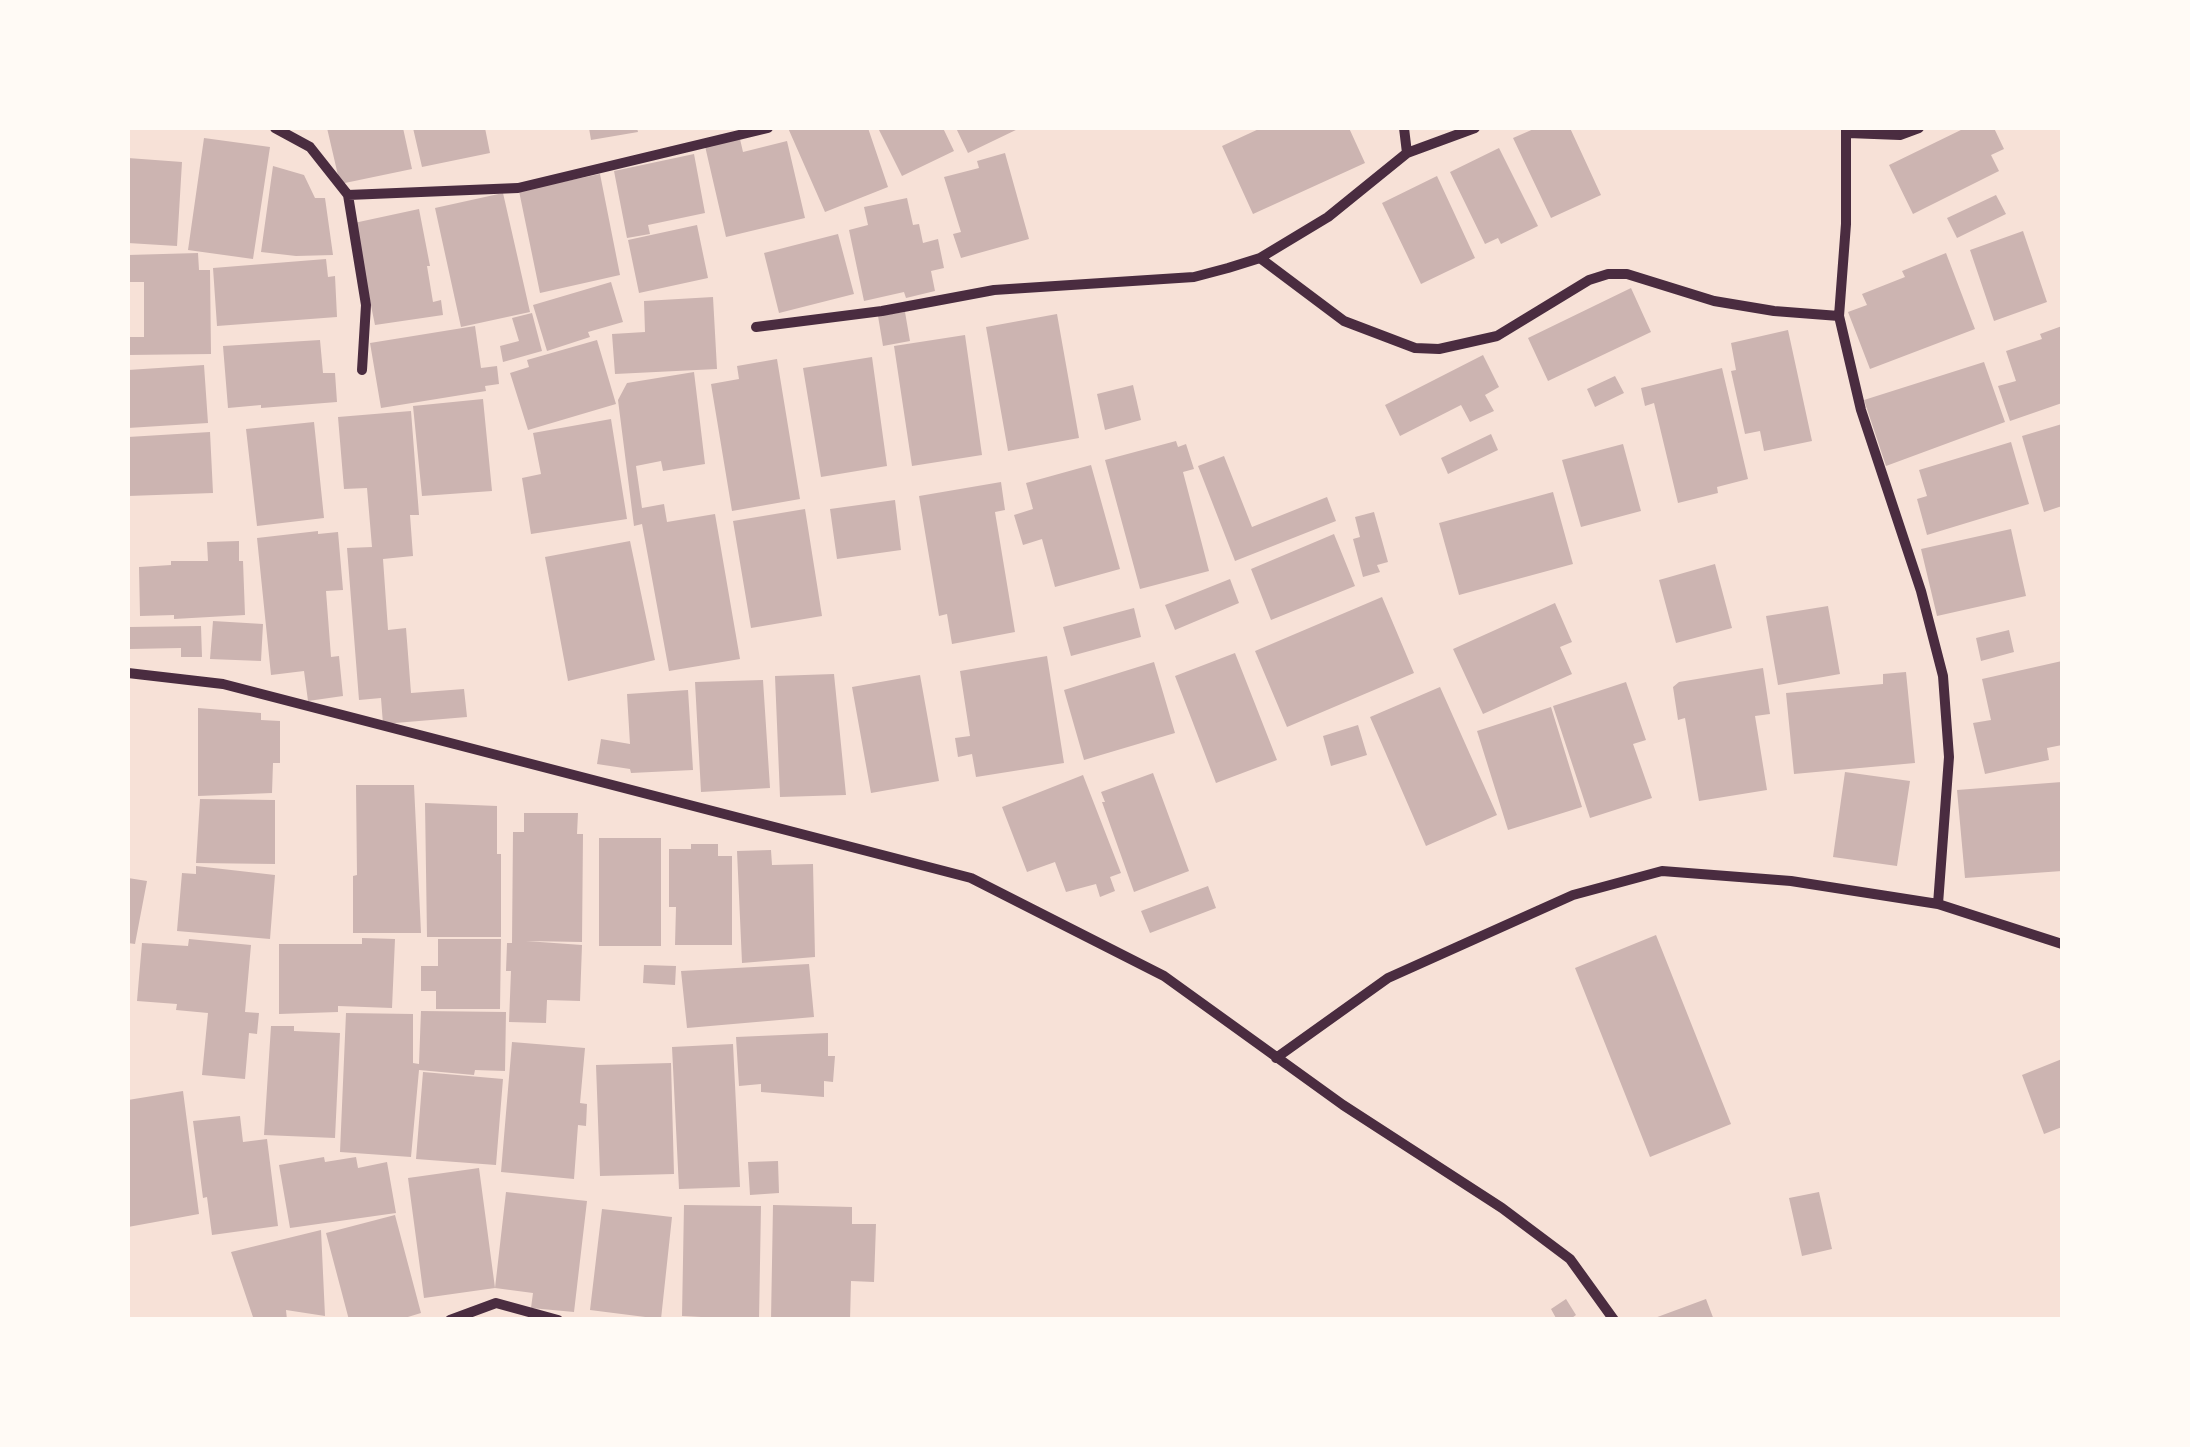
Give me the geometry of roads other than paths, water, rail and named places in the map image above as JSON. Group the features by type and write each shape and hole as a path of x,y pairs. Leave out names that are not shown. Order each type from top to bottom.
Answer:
{"street":[{"path":"274,128 310,147 348,196 366,305 362,370"},
{"path":"348,196 518,188 768,128"},
{"path":"1404,128 1406,153"},
{"path":"756,327 882,311 994,290 1194,277 1260,258 1328,218 1406,153 1476,128"},
{"path":"1919,128 1900,135 1847,130 1846,224 1839,316 1861,410 1921,591 1943,676 1948,757 1938,904"},
{"path":"1260,258 1344,320 1416,348 1439,349 1496,336 1589,280 1608,274 1627,274 1714,301 1839,316"},
{"path":"128,674 222,684 971,878 1164,976 1343,1105 1502,1208 1570,1259 1614,1320"},
{"path":"1276,1058 1388,978 1572,895 1662,871 1790,881 1938,904 2062,944"},
{"path":"450,1320 496,1303 558,1320"}]}
